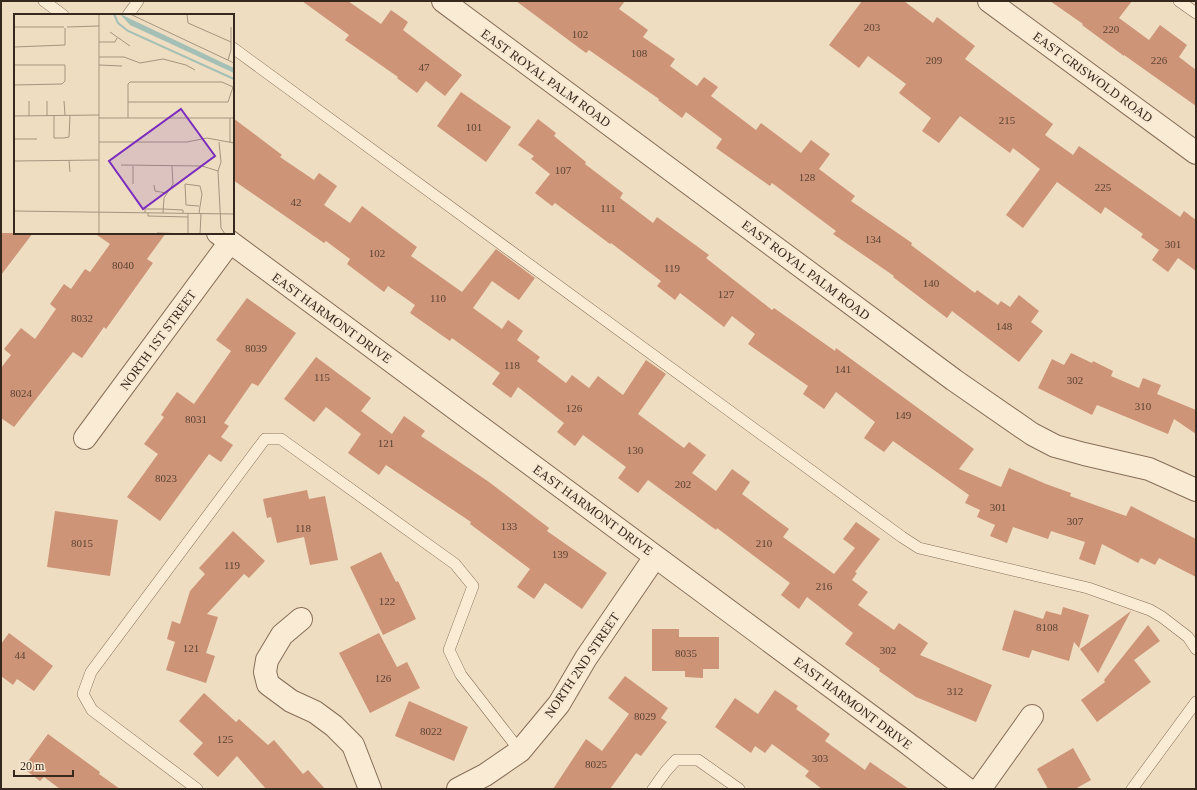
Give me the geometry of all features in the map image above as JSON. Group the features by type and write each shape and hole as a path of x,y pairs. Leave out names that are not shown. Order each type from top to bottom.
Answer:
{"street":[{"name":"EAST ROYAL PALM ROAD","path":"443,1 954,380 1032,434 1055,446 1149,469 1196,490"},
{"name":"EAST GRISWOLD ROAD","path":"989,1 1196,153"},
{"name":"NORTH 1ST STREET","path":"85,438 224,237"},
{"name":"EAST HARMONT DRIVE","path":"224,237 906,742 967,789"},
{"name":"NORTH 2ND STREET","path":"458,789 485,775 520,751 559,704 586,658 655,556"},
{"path":"301,619 282,635 267,660 266,672 268,684 291,701 315,712 334,726 353,745 370,789"},
{"path":"980,789 1032,716"}],"lane":[{"path":"44,1 61,14"},
{"path":"129,14 138,1"},
{"path":"1179,1 1196,13"},
{"path":"234,49 920,548 1088,588 1150,610 1162,617 1188,637 1196,649"},
{"path":"197,789 92,710 83,694 91,672 265,439 281,438 455,564 473,586 449,650 461,675 520,751"},
{"path":"1132,789 1196,702"},
{"path":"653,789 676,760 698,760 739,789"}],"building":[{"path":"302,1 348,1 381,24 391,10 408,22 403,30 462,75 445,96 426,81 417,93 397,78 398,77 345,40 349,35"},
{"path":"516,1 625,1 619,9 648,30 643,37 675,59 670,66 697,86 704,77 718,87 711,96 756,130 761,123 801,153 811,140 830,154 819,169 855,196 851,201 912,243 911,245 975,293 977,290 998,305 1001,301 1010,307 1019,295 1039,311 1031,322 1043,331 1019,362 952,311 947,318 893,277 894,276 833,234 836,231 772,183 770,186 716,148 722,139 686,112 682,118 658,100 659,99 589,50 586,53"},
{"path":"862,1 904,1 933,23 937,17 975,46 965,59 1053,124 1045,135 1073,155 1079,146 1180,217 1184,211 1196,220 1196,271 1178,258 1168,272 1152,260 1159,250 1141,237 1143,234 1105,207 1101,214 1057,182 1023,228 1006,215 1040,169 1013,148 1010,153 960,116 939,143 922,131 931,118 899,93 906,84 868,56 859,68 829,45"},
{"path":"1050,1 1132,1 1119,18 1149,40 1160,25 1187,45 1179,57 1196,70 1196,106 1124,56 1082,25 1083,24"},
{"path":"461,92 511,127 486,162 437,126"},
{"path":"234,119 282,155 280,157 314,180 319,173 337,186 324,205 350,223 362,206 417,247 411,256 462,292 496,249 535,278 519,300 492,281 473,308 502,329 508,320 523,331 517,340 540,357 537,361 566,383 572,375 589,388 598,376 623,395 646,360 666,374 638,414 684,448 689,442 706,455 692,473 716,491 732,469 750,482 742,494 789,529 783,537 834,574 855,548 843,539 856,522 880,539 855,572 857,573 852,580 868,592 858,605 894,630 899,623 928,643 920,655 992,685 976,722 916,697 879,671 880,669 845,644 853,633 807,597 799,609 781,595 790,583 717,528 716,530 648,480 638,493 618,478 626,467 583,435 575,446 557,432 564,423 518,387 511,398 492,384 500,373 452,338 450,341 410,313 415,305 388,286 384,292 347,264 350,259 326,241 324,243 234,181"},
{"path":"538,119 556,133 554,136 586,162 585,164 623,193 620,198 653,223 657,217 709,255 706,258 772,310 774,308 835,351 836,348 974,449 959,469 1001,487 1009,468 1071,493 1070,496 1126,516 1131,506 1196,539 1196,577 1159,558 1155,565 1141,558 1138,563 1102,544 1095,565 1079,559 1085,542 1051,531 1048,539 1013,527 1007,543 990,536 995,525 977,517 980,510 965,503 969,495 893,441 884,452 864,438 875,422 836,392 824,409 803,394 808,386 748,344 755,334 732,316 724,327 680,293 675,300 657,286 661,281 555,203 552,206 535,193 550,174 531,159 534,156 518,145"},
{"path":"1,233 32,234 1,275"},
{"path":"95,234 165,234 147,259 153,263 106,329 104,327 82,358 73,352 14,427 1,418 1,368 11,355 4,349 21,328 35,339 56,309 50,304 64,284 71,289 85,269 90,272 110,244"},
{"path":"247,298 296,333 258,386 252,383 224,423 229,426 221,437 233,445 221,462 209,454 160,521 127,497 158,454 144,444 164,417 161,415 177,392 194,404 231,351 216,340"},
{"path":"1071,353 1092,363 1093,361 1113,371 1111,376 1139,388 1143,378 1161,385 1157,394 1196,410 1196,434 1174,419 1168,434 1097,405 1092,415 1038,388 1052,359 1064,365"},
{"path":"316,357 371,398 361,411 392,434 404,416 425,431 421,436 489,482 549,528 547,531 607,573 582,609 545,583 534,599 517,587 530,569 470,524 471,522 386,465 379,475 348,453 361,434 326,407 314,422 284,399"},
{"path":"307,490 309,499 325,496 338,560 310,565 304,537 277,543 271,517 267,518 263,499"},
{"path":"55,511 118,520 110,576 47,567"},
{"path":"233,531 265,561 249,578 244,574 207,614 218,617 206,653 215,656 206,683 166,670 175,642 167,639 172,621 180,624 190,591 205,574 199,568"},
{"path":"381,552 396,582 398,581 416,619 383,635 350,567"},
{"path":"1063,607 1089,615 1079,648 1074,642 1069,661 1032,650 1029,658 1002,650 1014,610 1043,619 1046,611 1061,615"},
{"path":"1131,611 1098,673 1080,649"},
{"path":"1148,625 1160,641 1134,660 1151,682 1097,722 1081,700 1105,682 1104,680"},
{"path":"652,629 679,629 679,637 719,637 719,669 703,669 703,678 685,677 685,671 652,671"},
{"path":"9,633 53,666 34,691 17,679 13,685 1,676 1,644"},
{"path":"379,633 397,667 407,662 420,688 370,713 339,653"},
{"path":"625,676 668,708 661,718 667,722 641,756 636,753 610,789 553,789 586,739 602,751 629,714 608,698"},
{"path":"775,690 798,706 796,709 830,734 825,741 865,770 870,762 909,789 822,789 805,776 809,771 772,744 765,753 755,746 751,753 715,727 735,698 758,714"},
{"path":"204,693 236,722 239,719 268,745 274,740 303,774 308,770 325,789 266,789 237,756 218,777 193,754 203,743 179,721"},
{"path":"409,701 468,727 454,761 395,736"},
{"path":"48,734 100,772 99,774 120,789 60,789 44,777 40,781 23,768"},
{"path":"1073,748 1091,780 1075,789 1048,789 1037,769"}]}
